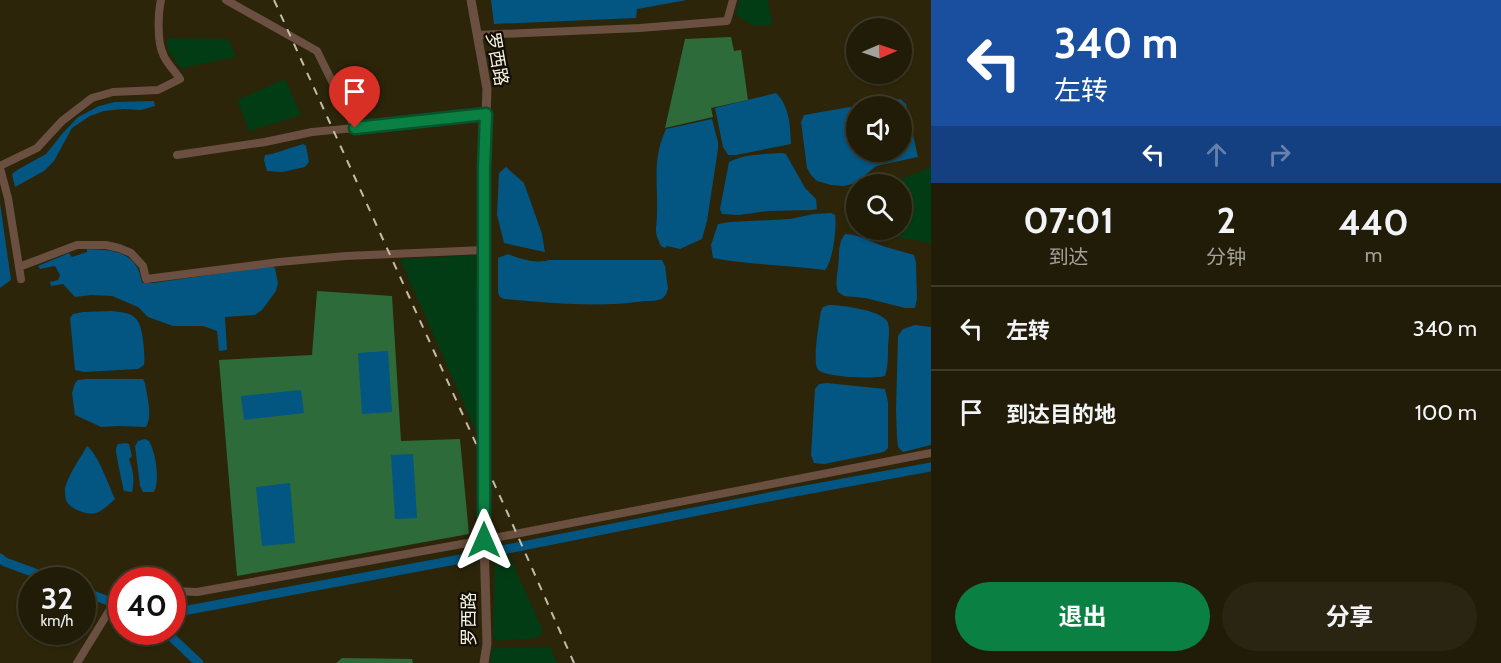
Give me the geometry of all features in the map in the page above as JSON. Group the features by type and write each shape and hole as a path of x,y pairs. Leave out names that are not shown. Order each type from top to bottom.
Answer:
{"street":[{"path":"21,279 8,198 0,167 37,148 62,121 92,98 113,92 158,90 180,79 162,54 159,31 161,0"},
{"path":"226,0 317,51 355,128"},
{"name":"罗西路","path":"471,0 487,89 484,169 484,540 487,644 484,663"},
{"path":"477,35 640,28 727,21 734,0"},
{"path":"177,155 265,142 312,132 486,114"},
{"path":"19,267 77,246 106,245 131,253 143,266 146,279 346,256 484,250"},
{"path":"186,592 197,592 484,540 931,453"},
{"path":"76,663 108,612"}],"green space":[{"path":"739,0 768,0 772,25 754,26 736,15"},
{"path":"731,37 734,51 741,50 748,100 711,108 713,117 665,128 685,39"},
{"path":"167,38 228,39 236,57 186,67 182,70 168,50"},
{"path":"285,79 301,115 249,131 237,100"},
{"path":"931,167 931,243 912,240 912,175"},
{"path":"476,255 479,429 475,429 400,259"},
{"path":"317,291 392,296 401,441 460,439 469,534 237,576 219,360 312,355"},
{"path":"510,557 542,629 542,633 536,638 498,641 493,637 495,559"},
{"path":"550,647 557,663 490,663 492,648"},
{"path":"342,658 412,659 413,663 336,663"}],"water":[{"path":"491,0 687,0 637,9 636,18 494,24"},
{"path":"776,93 787,111 791,144 728,155 723,147 715,108"},
{"path":"154,101 155,106 141,110 104,111 90,116 72,128 54,161 44,171 15,187 12,174 46,154 78,117 99,106 115,102"},
{"path":"846,108 846,162 895,162 876,166 867,174 846,174 846,186 844,186 817,181 807,168 801,122 804,115"},
{"path":"712,119 718,149 702,239 680,249 667,246 665,248 661,246 656,230 657,161 666,129"},
{"path":"912,130 918,157 912,158"},
{"path":"303,144 306,146 309,162 305,167 282,172 267,171 265,155"},
{"path":"786,154 805,188 816,199 817,209 739,215 722,214 720,209 729,162 748,156"},
{"path":"506,167 524,183 542,234 545,252 504,243 497,215 499,173"},
{"path":"0,203 11,280 0,288"},
{"path":"831,213 835,215 835,236 825,270 713,258 711,245 718,224 790,219"},
{"path":"846,234 846,240 868,240 914,255 917,298 915,308 844,296 838,292 836,280 841,242"},
{"path":"87,249 122,254 134,262 142,283 271,266 275,268 278,283 276,291 262,310 255,315 225,317 227,350 219,351 217,331 203,326 173,326 148,317 138,307 112,296 75,297 63,284 51,286 50,282 58,280 60,275 55,266 40,269 38,266 69,253 72,257 87,252"},
{"path":"508,254 533,261 662,260 668,289 664,297 659,300 628,303 574,304 504,299 498,293 498,258"},
{"path":"829,305 869,311 887,321 889,327 888,362 885,376 837,376 817,368 816,348 821,311 823,307"},
{"path":"83,312 126,313 138,321 143,340 144,365 138,369 84,372 75,370 70,318 73,314"},
{"path":"915,325 931,327 931,445 903,452 898,447 897,438 898,336 903,329"},
{"path":"388,351 392,412 362,414 358,353"},
{"path":"86,379 143,379 149,411 146,427 101,427 75,415 72,393 75,383"},
{"path":"819,384 885,389 888,402 888,448 884,452 824,464 814,463 811,455 815,389"},
{"path":"301,390 304,413 244,420 241,396"},
{"path":"145,439 149,441 155,459 157,481 154,492 143,492 140,486 135,446 138,441"},
{"path":"118,444 129,444 132,456 129,459 133,475 132,492 124,491 116,451"},
{"path":"87,446 99,463 115,499 101,511 93,514 84,513 72,507 65,495 69,477"},
{"path":"413,454 417,518 395,519 391,455"},
{"path":"290,483 295,543 262,546 256,487"}],"waterway":[{"path":"497,551 931,467"},
{"path":"186,610 477,556"},
{"path":"0,558 19,567"},
{"path":"96,596 108,601"},
{"path":"180,645 199,663"}],"railway":[{"path":"274,0 574,663"}],"route":[{"path":"355,128 486,114 484,540"}]}
